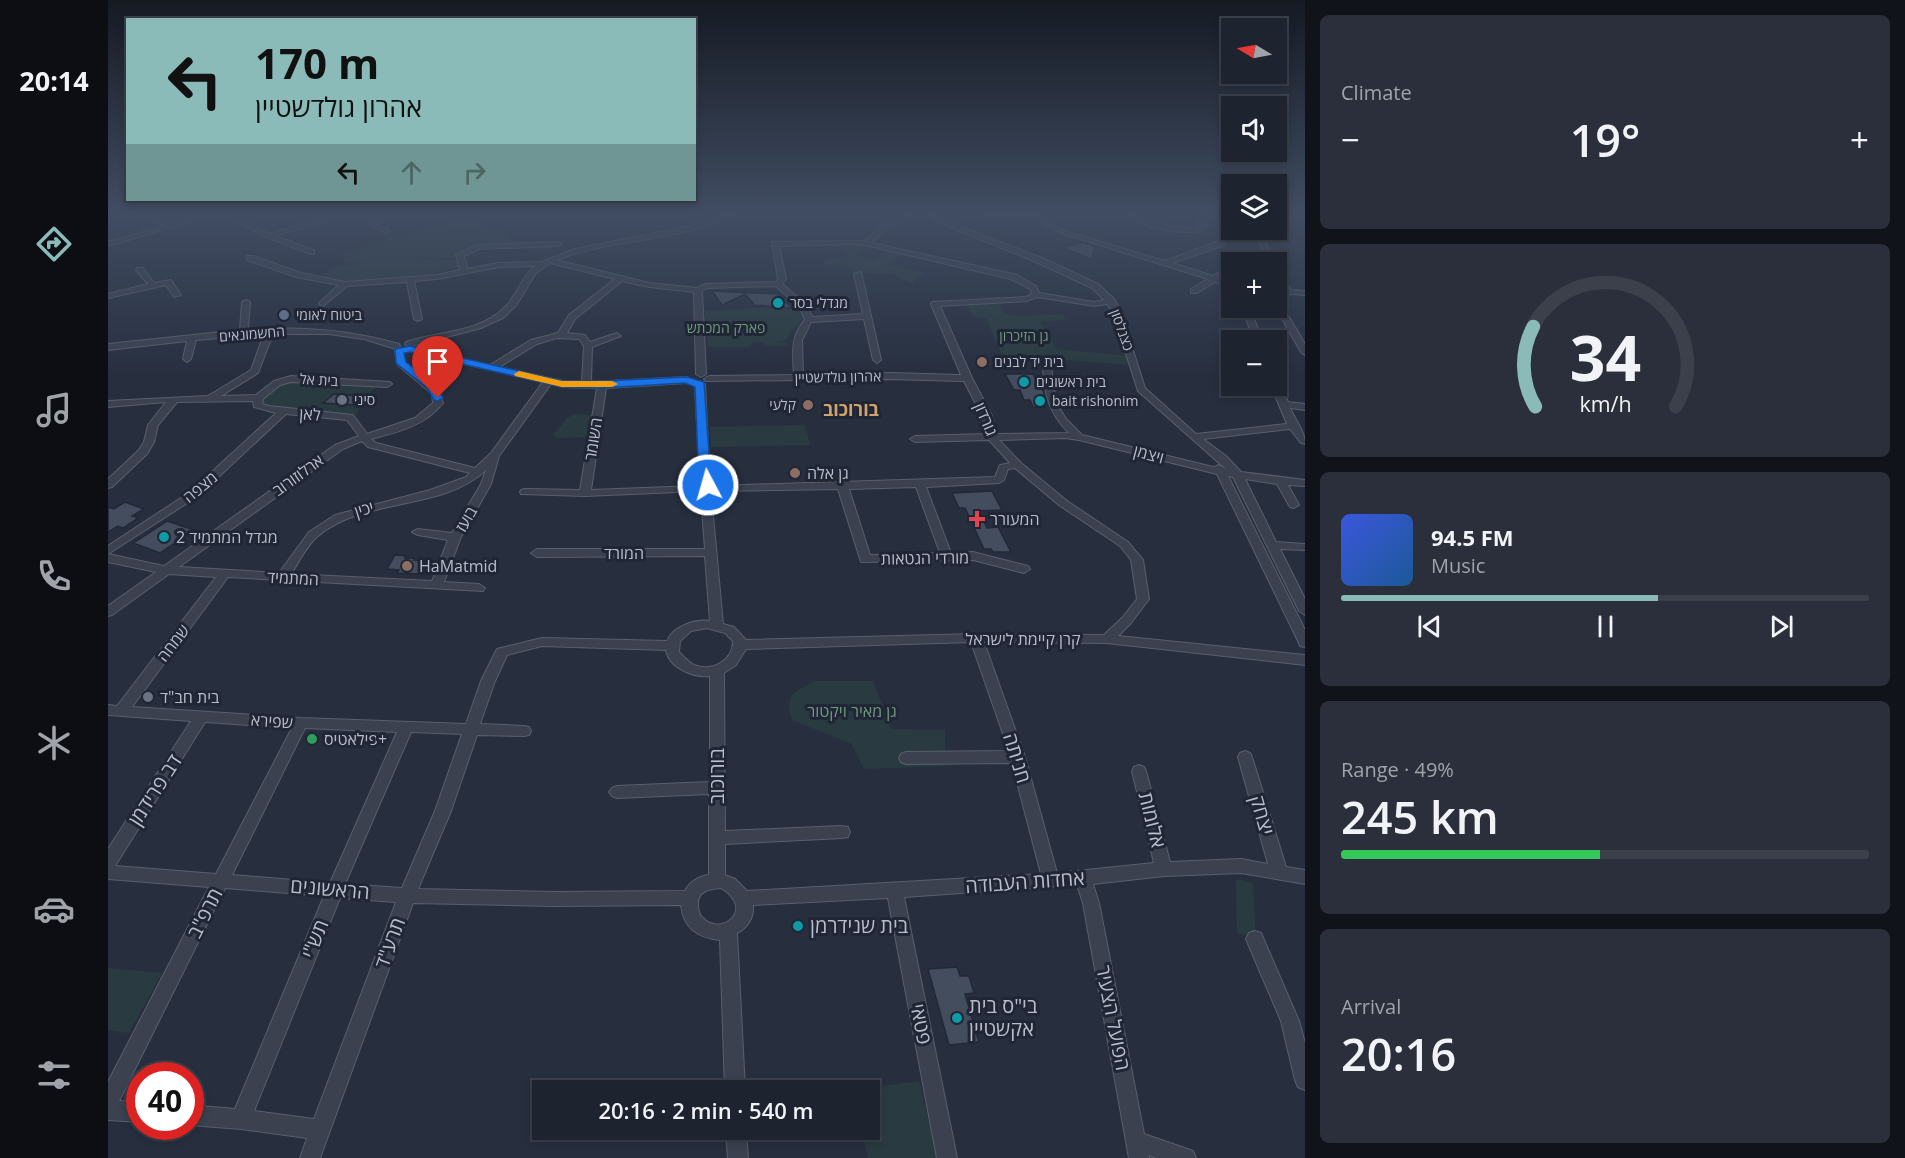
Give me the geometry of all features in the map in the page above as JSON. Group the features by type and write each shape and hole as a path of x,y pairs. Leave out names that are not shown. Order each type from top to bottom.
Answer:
{"street":[{"path":"273,266 299,275 345,284 437,277 492,266"},
{"path":"462,266 463,270"},
{"path":"397,348 473,329 499,317 511,306 526,278 541,266"},
{"path":"564,266 671,288 698,290 706,286 778,284 804,307 809,320"},
{"path":"778,284 782,279 779,266"},
{"path":"965,266 1014,277 1032,288 1036,295"},
{"name":"כצנלסון","path":"1048,266 1095,286 1111,302 1116,310 1141,389 1194,437 1222,458 1237,474 1303,603"},
{"path":"1171,266 1221,282"},
{"path":"140,270 153,286"},
{"path":"858,274 877,360"},
{"path":"1194,291 1221,275"},
{"path":"410,279 418,319"},
{"path":"562,333 572,317 620,279"},
{"path":"108,296 168,282 177,295"},
{"path":"323,304 345,284"},
{"path":"698,290 704,379 705,489 717,625"},
{"path":"1288,292 1305,293"},
{"name":"גורדון","path":"1107,639 1127,620 1143,599 1137,560 1124,544 1063,503 1017,465 993,439 987,416 967,378 935,304 1027,299 1036,295 1094,304 1111,302"},
{"path":"244,334 246,302"},
{"path":"1094,304 1116,310"},
{"path":"799,377 796,343 801,330 809,320 867,316"},
{"path":"1286,318 1305,352"},
{"name":"החשמונאים","path":"108,347 297,330 358,335 397,348"},
{"path":"210,399 255,371 269,332"},
{"path":"490,368 523,347 548,335 562,333 582,337 588,346 586,384"},
{"path":"588,346 617,336"},
{"path":"187,359 192,339"},
{"path":"409,346 549,381 602,385 687,380 691,375 704,379"},
{"name":"ארלוזורוב","path":"109,611 328,454 350,441 428,414 438,403 436,393 432,386 401,363 397,348"},
{"path":"1047,367 1049,399 1060,420 1078,437"},
{"name":"אהרון גולדשטיין","path":"704,379 967,378"},
{"name":"בית אל","path":"258,398 277,383 291,379 387,384"},
{"name":"בועז","path":"474,476 495,455 549,381"},
{"name":"השומר","path":"585,493 602,385"},
{"path":"1281,396 1293,426 1305,441"},
{"path":"108,404 174,399 258,398"},
{"name":"לאן","path":"258,398 257,405 282,412 350,417 356,421 368,442 379,448 474,476 486,484"},
{"path":"108,485 143,452 149,442 153,425 174,399"},
{"path":"1285,405 1305,406"},
{"name":"מצפה","path":"108,551 194,494 282,412"},
{"path":"1194,437 1293,426"},
{"name":"ויצמן","path":"915,439 993,439 1065,435 1221,471 1281,482 1305,483"},
{"name":"כצנלסון","path":"1194,437 1221,471 1305,643"},
{"name":"בועז","path":"437,584 455,537 486,484 495,455"},
{"path":"525,492 585,493 999,480 1004,467 1017,465"},
{"name":"יכין","path":"282,578 313,534 339,517 443,489 474,476"},
{"path":"1281,482 1294,505"},
{"path":"921,484 947,557"},
{"name":"מורדי הגטאות","path":"842,485 866,559 973,556 1024,569"},
{"path":"418,532 455,537"},
{"path":"1272,545 1305,547"},
{"name":"המורד","path":"537,553 711,552"},
{"name":"המתמיד","path":"108,558 166,570 197,573 479,588"},
{"path":"182,558 185,566 197,573"},
{"name":"שמחה","path":"115,711 224,574"},
{"path":"707,624 717,625 733,633 740,645 740,653 736,660 717,670 706,672 684,666 676,661 671,646 679,632 707,624"},
{"name":"קרן קיימת לישראל","path":"740,645 976,638 1107,639 1305,660"},
{"name":"חניתה","path":"976,638 1018,757 1051,880"},
{"path":"472,729 488,681 502,652 542,642 671,646"},
{"name":"בורוכוב","path":"717,670 717,881"},
{"name":"שפירא","path":"115,711 301,723 524,731"},
{"name":"דב פרידמן","path":"108,863 201,717"},
{"name":"תרפ\"ב","path":"108,1102 301,723"},
{"name":"תש\"י","path":"241,1119 406,727"},
{"name":"תרע\"ד","path":"310,1158 407,896 472,729"},
{"path":"906,758 1018,757"},
{"name":"יצחק","path":"1245,757 1279,872"},
{"name":"אלומות","path":"1139,771 1164,869"},
{"path":"617,792 717,788"},
{"path":"717,838 842,832"},
{"name":"אחדות העבודה","path":"744,898 895,891 1083,878 1164,869 1241,866 1305,877"},
{"name":"הראשונים","path":"108,872 407,896 553,899 689,898"},
{"name":"הפועל הצעיר","path":"1083,878 1091,903 1137,1150"},
{"path":"717,881 732,885 744,898 746,908 738,924 728,930 717,932 698,926 691,919 687,907 689,898 699,886 717,881"},
{"name":"פטאי","path":"895,891 947,1158"},
{"path":"728,930 735,1080"},
{"path":"1255,939 1290,1021 1305,1080"},
{"path":"108,1110 126,1111"},
{"path":"204,1116 321,1130"},
{"path":"737,1140 738,1158"},
{"path":"1137,1150 1186,1158"}],"green space":[{"path":"343,266 461,267 396,278 330,281 323,275 332,268"},
{"path":"825,266 896,266 925,273 913,281 913,284 891,274 855,273 852,267 825,268"},
{"name":"גן הזיכרון","path":"971,302 999,303 1004,314 1010,315 1063,315 1066,320 1040,321 1057,349 1130,356 1131,365 1002,355 986,318 972,316 966,304"},
{"name":"פארק המכתש","path":"754,308 798,309 803,318 784,341 777,341 788,343 788,346 764,346 766,342 754,342 750,347 708,347 705,311"},
{"path":"297,379 375,387 356,414 291,410 267,406 260,402 271,389"},
{"path":"574,414 593,415 588,437 557,438 553,435 567,418"},
{"path":"805,425 810,445 711,447 710,427"},
{"name":"גן מאיר ויקטור","path":"814,681 873,681 891,729 945,730 945,766 864,769 852,744 792,720 789,705 792,695"},
{"path":"1236,879 1253,883 1256,938 1237,933"},
{"path":"108,968 162,973 129,1033 108,1030"},
{"path":"919,1081 938,1158 868,1158 864,1140 880,1140 880,1086"}],"building":[{"path":"712,291 777,294 792,308 755,305 745,294 722,305"},
{"path":"1005,374 1033,374 1044,392 1045,407 1033,407 1030,400 1024,400 1020,390 1014,390"},
{"name":"סיני","path":"334,394 361,396 354,405 323,403"},
{"name":"המעורר","path":"992,491 1002,510 979,511 987,528 998,527 1011,552 993,552 991,549 984,549 965,508 959,508 952,493"},
{"path":"125,502 144,509 132,516 138,518 123,528 118,526 108,532 108,507 114,509"},
{"name":"מגדל המתמיד 2","path":"167,521 194,530 160,553 133,543"},
{"name":"HaMatmid","path":"395,555 429,561 422,574 397,573 399,570 387,569"},
{"name":"בי\"ס בית אקשטיין","path":"957,967 960,976 969,976 974,993 965,994 979,1042 949,1045 928,969"}],"slow traffic":[{"path":"519,374 562,384 612,384"}],"place":[{"name":"מגדלי בסר","path":"778,303"},
{"name":"ביטוח לאומי","path":"284,315"},
{"name":"בית יד לבנים","path":"982,362"},
{"name":"בית ראשונים","path":"1024,382"},
{"name":"סיני","path":"342,400"},
{"name":"bait rishonim","path":"1040,401"},
{"name":"קלעי","path":"808,405"},
{"name":"גן אלה","path":"795,473"},
{"name":"המעורר","path":"977,519"},
{"name":"מגדל המתמיד 2","path":"164,537"},
{"name":"HaMatmid","path":"407,566"},
{"name":"בית חב\"ד","path":"148,697"},
{"name":"פילאטיס+","path":"312,739"},
{"name":"בית שנידרמן","path":"798,926"},
{"name":"בי\"ס בית אקשטיין","path":"957,1018"}],"district":[{"name":"בורוכוב","path":"851,410"}],"route":[{"path":"438,398 432,386 401,363 399,351 410,349 562,384 602,385 687,380 692,384 700,384 705,484 708,485"}]}
